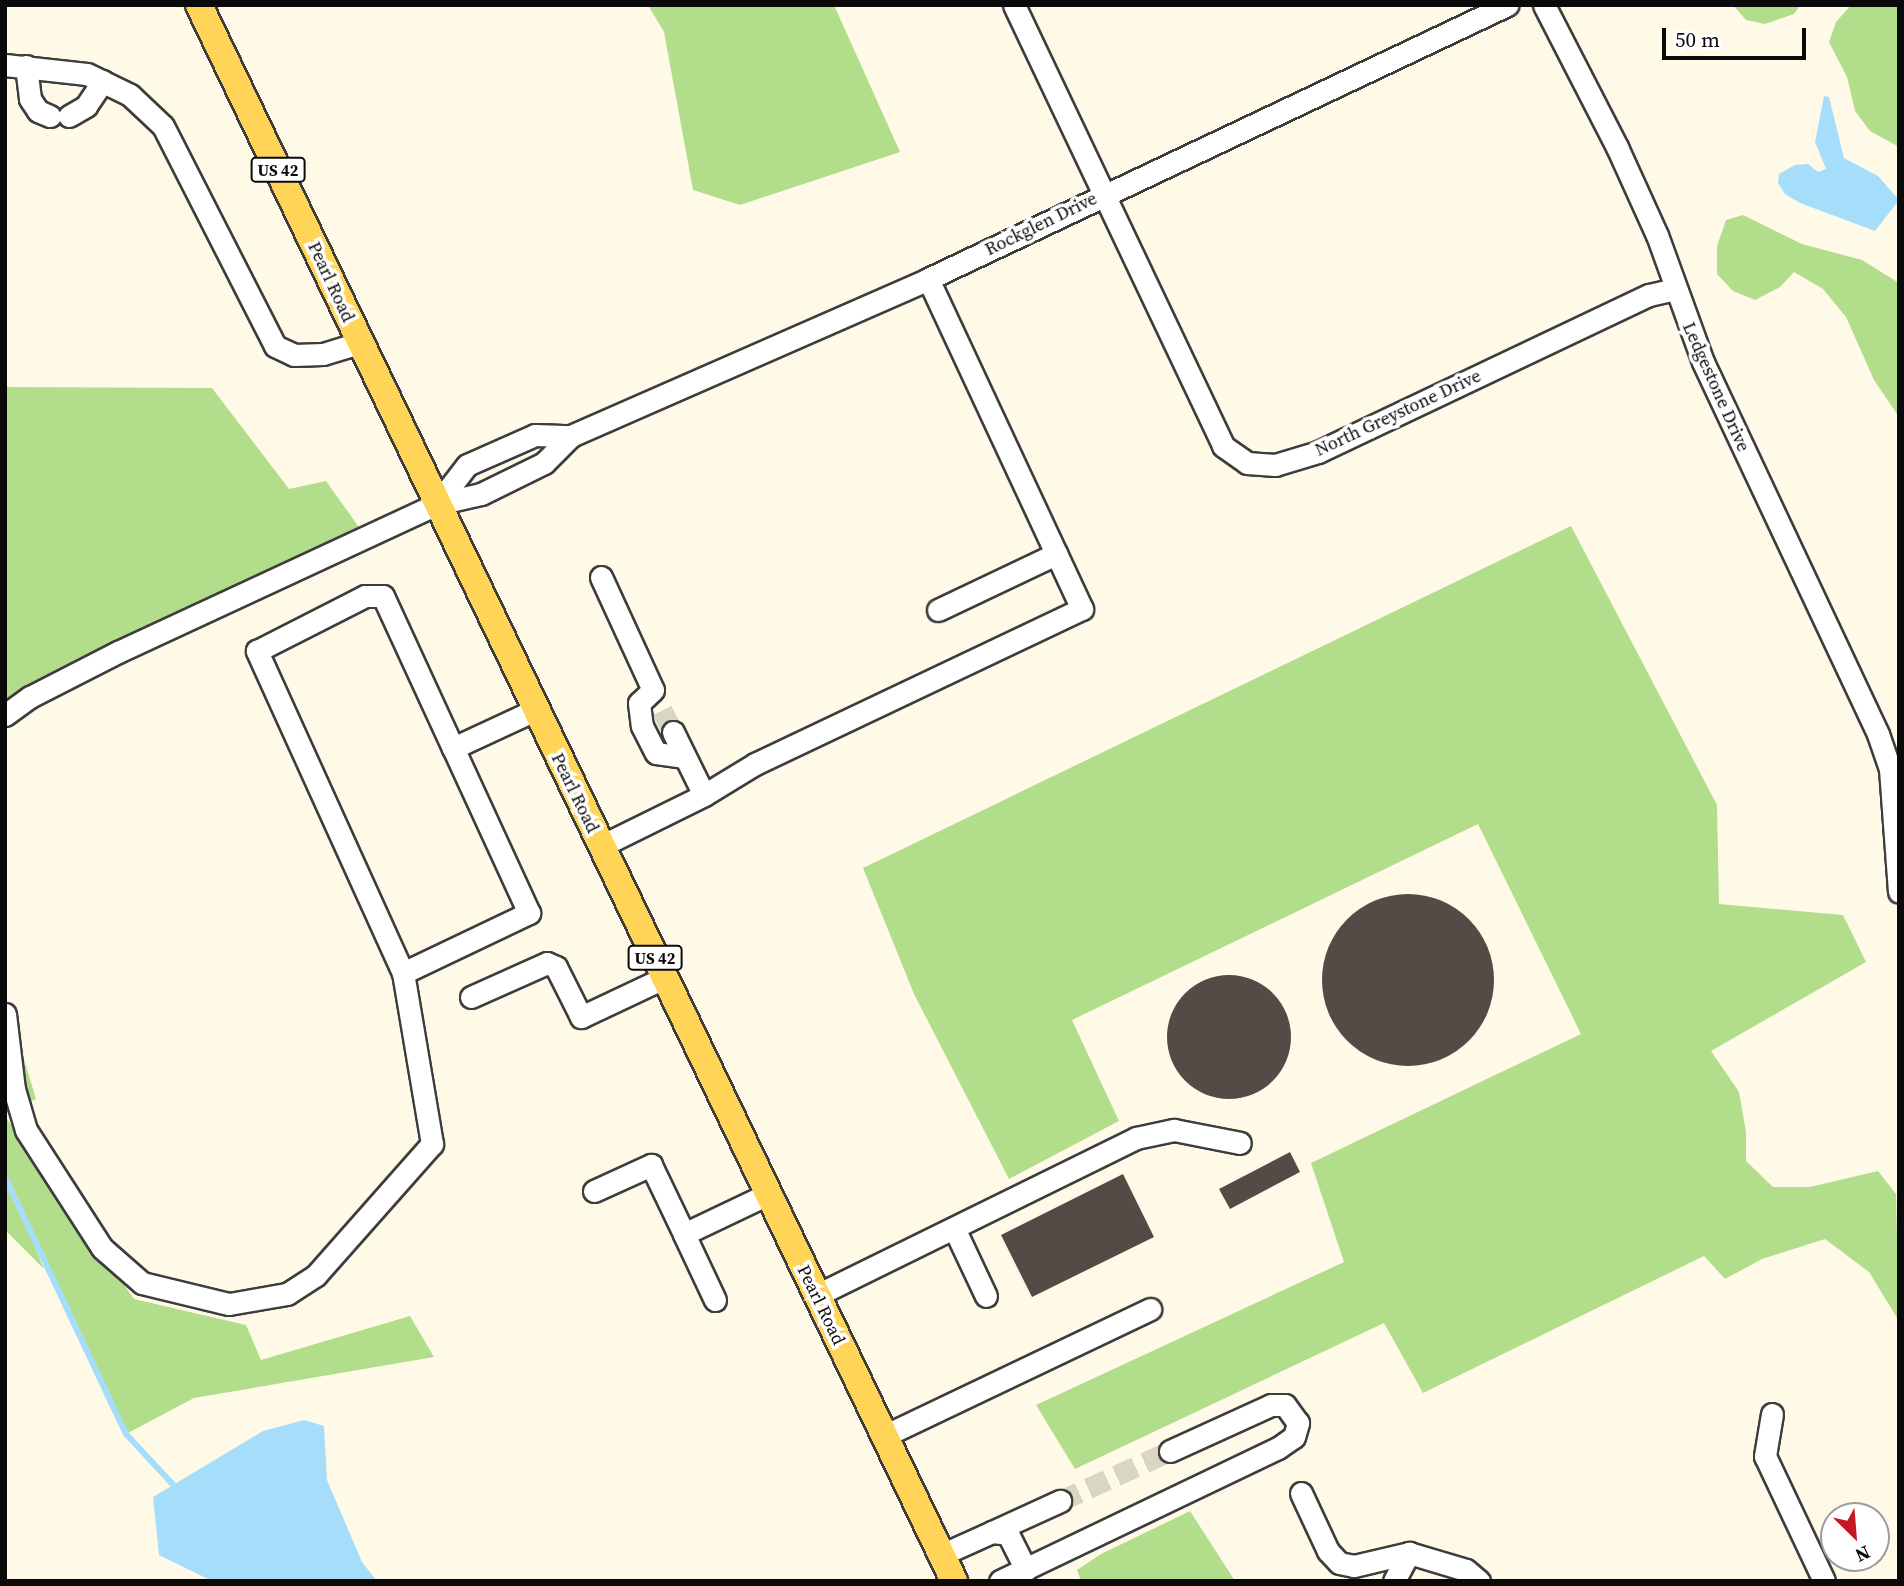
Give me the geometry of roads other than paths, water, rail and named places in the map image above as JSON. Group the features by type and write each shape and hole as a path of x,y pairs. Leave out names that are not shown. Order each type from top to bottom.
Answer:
{"main road":[{"name":"Pearl Road","path":"199,5 948,1573"}],"street":[{"name":"North Greystone Drive","path":"1014,5 1223,446 1247,463 1275,465 1318,452 1646,296 1674,289"},
{"name":"Rockglen Drive","path":"437,504 481,494 544,463 571,436 928,279 1102,194 1507,5"},
{"name":"Ledgestone Drive","path":"1544,5 1657,236 1674,289 1894,767"},
{"path":"103,81 86,106 59,116 38,111 15,65 62,68 103,81 130,95 163,126 275,346 294,355 323,354 360,343"},
{"path":"601,846 704,795 755,764 1082,609 928,279"},
{"name":"Rockglen Drive","path":"437,504 467,465 535,435 571,436"},
{"path":"5,715 118,652 437,504"},
{"path":"938,610 1056,554"},
{"path":"601,577 662,710"},
{"path":"5,1014 14,1090 26,1130 102,1248 142,1283 229,1304 287,1294 316,1275 432,1144 403,973 257,651 365,596 383,596 529,913 403,973"},
{"path":"653,690 639,703 642,726 656,753 685,757"},
{"path":"453,748 535,710"},
{"path":"673,732 704,795"},
{"path":"1894,767 1899,892"},
{"path":"471,997 547,963 556,967 581,1017 664,978"},
{"path":"817,1295 1136,1138 1174,1130 1240,1143"},
{"path":"594,1191 651,1165 715,1300"},
{"path":"684,1234 768,1194"},
{"path":"954,1228 986,1296"},
{"path":"884,1436 1150,1309"},
{"path":"1000,1581 1278,1448 1294,1437 1298,1423 1286,1405 1270,1405 1170,1451"},
{"path":"1772,1414 1765,1456 1824,1581"},
{"path":"1301,1493 1328,1551 1339,1563 1354,1566 1409,1553 1466,1570 1479,1581"},
{"path":"948,1573 992,1532 1060,1501"},
{"path":"992,1532 1008,1534 1026,1570"},
{"path":"1395,1581 1409,1553"}],"water":[{"path":"1824,96 1829,97 1844,158 1878,176 1899,200 1875,231 1800,203 1785,194 1778,183 1779,174 1795,165 1808,164 1818,172 1826,169 1815,142"},
{"path":"304,1420 324,1426 327,1480 362,1562 377,1581 212,1581 159,1555 153,1497 263,1431"}],"waterway":[{"path":"5,1177 126,1434 179,1491"}],"tunnel":[{"path":"662,710 673,732"},
{"path":"1060,1501 1170,1451"}]}
